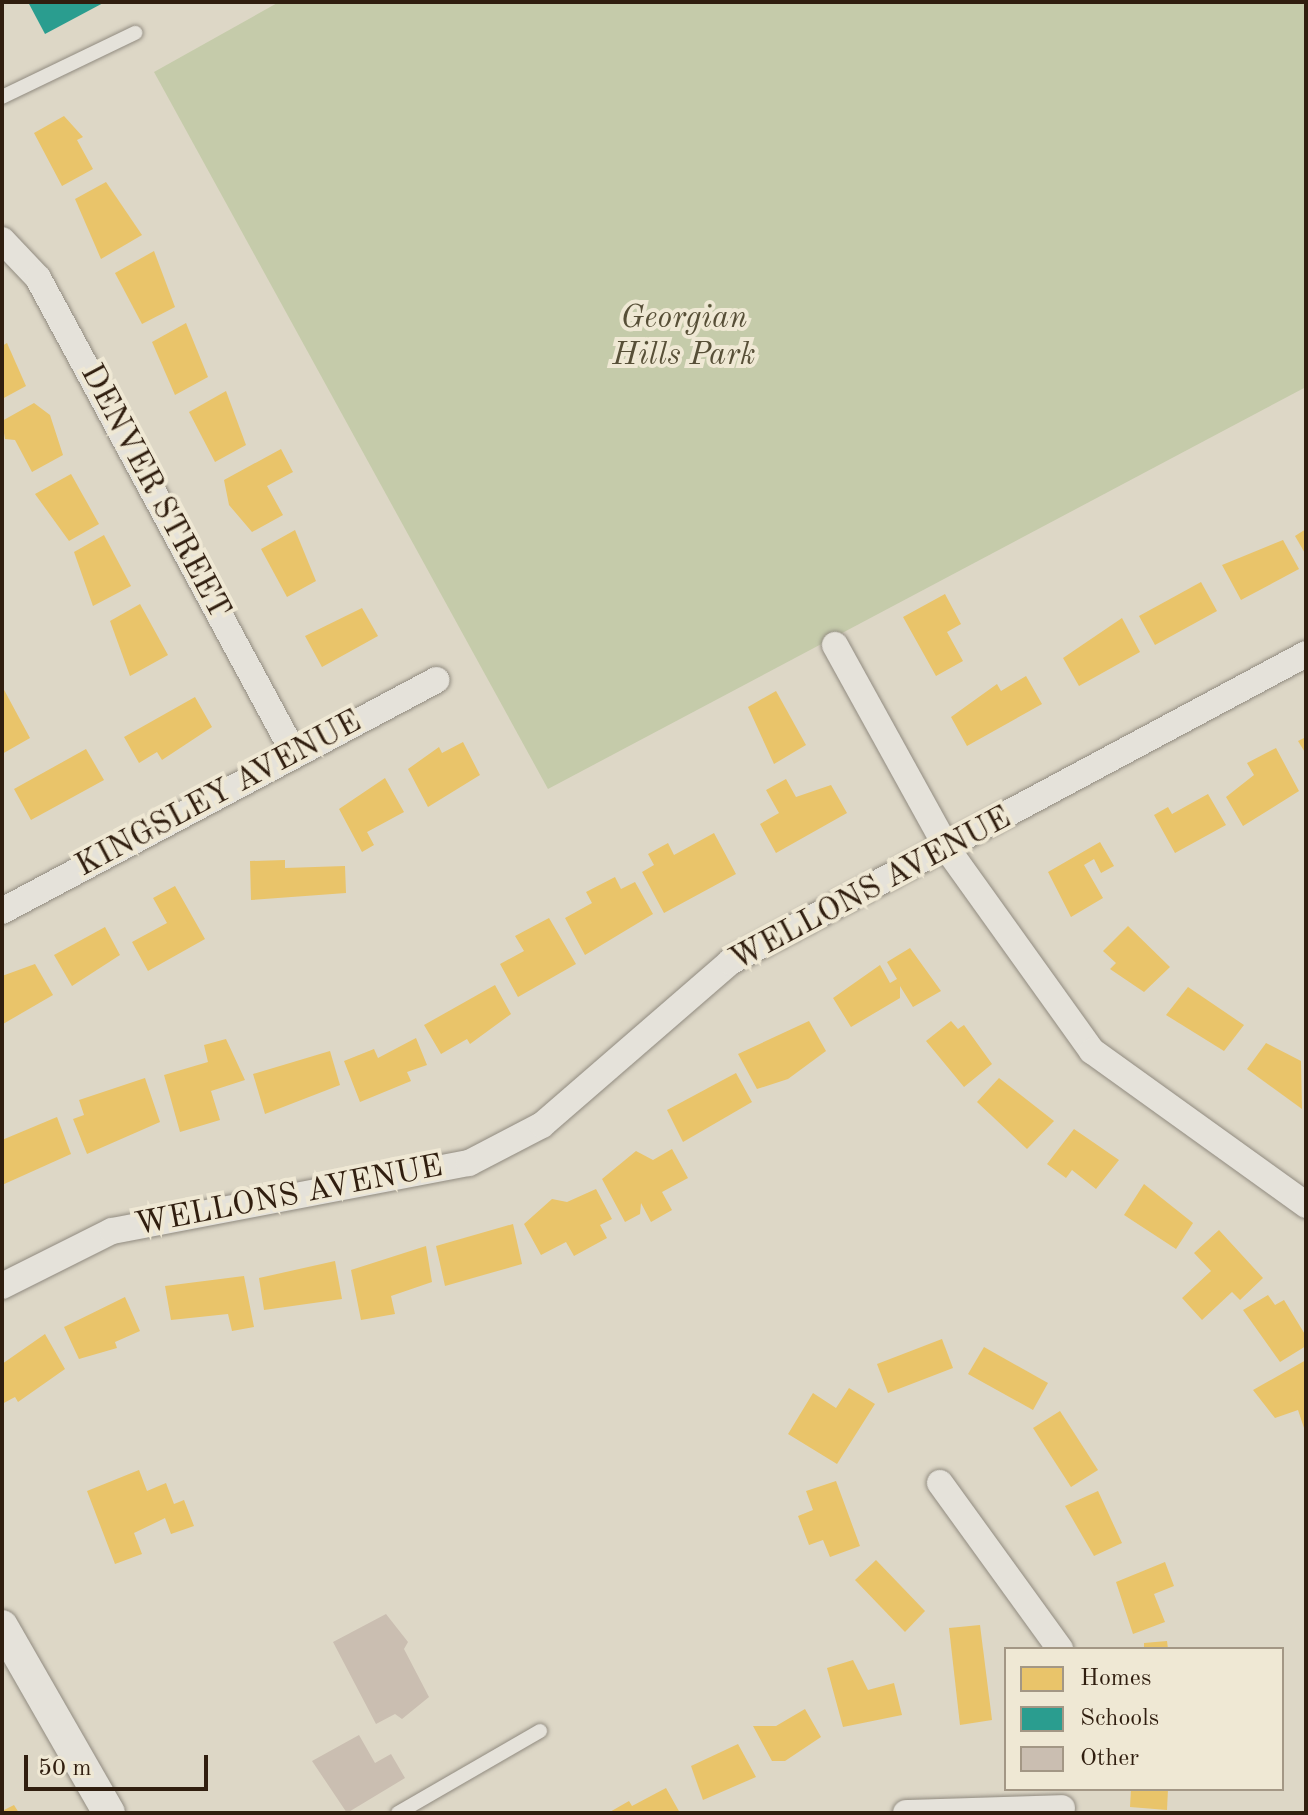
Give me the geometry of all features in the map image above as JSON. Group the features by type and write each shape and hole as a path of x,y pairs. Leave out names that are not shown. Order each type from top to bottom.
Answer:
{"street":[{"name":"DENVER STREET","path":"2,240 38,278 294,753"},
{"path":"835,645 948,850 1092,1051 1306,1205"},
{"name":"WELLONS AVENUE","path":"2,1286 112,1231 469,1163 542,1125 730,962 948,850 1306,654"},
{"name":"KINGSLEY AVENUE","path":"5,903 436,680"},
{"path":"940,1483 1059,1647"},
{"path":"2,1626 109,1813"},
{"path":"906,1813 1063,1803"}],"lane":[{"path":"2,97 135,33"},
{"path":"398,1813 540,1731"}],"green space":[{"name":"Georgian Hills Park","path":"279,2 1306,2 1306,387 548,789 154,72"}],"building: Homes":[{"path":"64,116 83,137 77,140 93,169 62,186 34,133"},
{"path":"106,182 142,235 101,259 75,199"},
{"path":"154,251 175,307 142,324 115,273"},
{"path":"186,323 208,377 175,395 152,342"},
{"path":"7,343 26,386 2,399 2,346"},
{"path":"226,391 246,445 215,462 189,412"},
{"path":"34,403 50,415 63,455 32,472 15,440 5,439 2,421"},
{"path":"281,449 293,472 267,486 283,515 252,532 229,505 224,480"},
{"path":"71,474 99,524 69,541 35,494"},
{"path":"1306,529 1306,555 1295,536"},
{"path":"295,530 316,581 287,597 261,549"},
{"path":"104,535 131,586 93,606 74,552"},
{"path":"1283,540 1299,569 1241,600 1222,565"},
{"path":"1201,582 1217,611 1155,645 1139,616"},
{"path":"945,594 961,624 947,632 963,661 936,676 903,617"},
{"path":"140,604 168,655 130,676 110,621"},
{"path":"362,608 378,636 322,667 305,636"},
{"path":"1122,618 1140,652 1079,686 1063,658"},
{"path":"1026,676 1042,704 967,746 951,717 997,684 1001,691"},
{"path":"2,686 30,738 2,754"},
{"path":"776,691 806,745 774,764 748,707"},
{"path":"195,697 212,727 162,760 157,752 139,763 124,737"},
{"path":"1306,737 1306,754 1298,741"},
{"path":"463,742 480,775 428,807 408,769 439,747 442,753"},
{"path":"1276,748 1299,791 1243,826 1226,797 1254,775 1247,763"},
{"path":"86,749 104,780 31,820 14,789"},
{"path":"385,778 404,812 367,832 374,845 362,852 339,809"},
{"path":"786,779 796,797 831,785 847,813 776,853 760,824 779,813 766,790"},
{"path":"1208,794 1226,825 1175,853 1154,815 1168,807 1172,814"},
{"path":"714,833 736,874 664,913 642,872 654,865 648,854 668,843 674,855"},
{"path":"1100,842 1114,866 1101,873 1094,859 1084,865 1103,898 1071,917 1048,872"},
{"path":"285,860 285,868 345,866 346,893 251,900 250,861"},
{"path":"615,877 621,889 635,882 653,914 585,955 565,918 592,903 586,892"},
{"path":"175,886 205,939 148,971 132,942 167,923 153,898"},
{"path":"549,918 576,964 518,997 500,964 524,951 515,936"},
{"path":"1128,926 1170,967 1144,992 1110,969 1116,963 1103,951"},
{"path":"105,927 120,955 72,986 54,955"},
{"path":"910,948 941,991 913,1007 900,986 900,998 851,1027 833,998 880,965 890,983 897,979 887,962"},
{"path":"35,964 53,995 3,1024 2,976"},
{"path":"495,985 511,1014 470,1044 467,1039 441,1054 424,1025"},
{"path":"1188,987 1244,1025 1224,1051 1166,1015"},
{"path":"809,1021 826,1051 788,1079 757,1089 738,1054"},
{"path":"951,1021 958,1029 964,1025 992,1064 964,1087 926,1041"},
{"path":"416,1038 427,1065 407,1072 411,1081 360,1102 344,1061 374,1049 378,1058"},
{"path":"226,1039 245,1080 211,1091 220,1120 180,1132 164,1075 208,1062 204,1045"},
{"path":"1266,1043 1301,1061 1302,1109 1247,1069"},
{"path":"330,1051 340,1085 265,1114 253,1074"},
{"path":"736,1073 752,1102 683,1142 667,1110"},
{"path":"145,1078 160,1122 87,1154 73,1119 84,1115 79,1100"},
{"path":"999,1078 1054,1121 1027,1149 977,1102"},
{"path":"57,1117 71,1154 2,1185 2,1140"},
{"path":"1074,1129 1119,1160 1096,1189 1072,1170 1066,1178 1047,1164"},
{"path":"672,1149 688,1178 662,1192 672,1210 651,1222 641,1203 640,1214 625,1222 602,1179 636,1151 653,1160"},
{"path":"1144,1184 1193,1223 1176,1249 1124,1215"},
{"path":"596,1189 612,1219 600,1225 607,1238 574,1256 566,1242 541,1255 524,1224 552,1199 567,1202"},
{"path":"513,1224 522,1264 445,1286 436,1246"},
{"path":"1219,1230 1263,1278 1240,1300 1232,1292 1202,1320 1182,1298 1211,1271 1194,1253"},
{"path":"426,1246 432,1282 391,1296 395,1314 361,1320 351,1270"},
{"path":"335,1261 342,1299 264,1310 259,1278"},
{"path":"244,1276 254,1327 232,1331 228,1314 171,1320 165,1286"},
{"path":"1268,1295 1275,1305 1284,1300 1306,1336 1306,1346 1280,1362 1243,1310"},
{"path":"125,1297 140,1331 115,1342 117,1348 79,1359 64,1327"},
{"path":"45,1334 65,1369 18,1402 15,1397 2,1404 2,1364"},
{"path":"942,1339 953,1368 888,1393 877,1364"},
{"path":"984,1347 1048,1383 1033,1410 968,1374"},
{"path":"1306,1360 1306,1434 1298,1410 1275,1418 1253,1390"},
{"path":"849,1388 875,1404 837,1464 788,1434 813,1393 836,1408"},
{"path":"1060,1411 1098,1470 1071,1487 1033,1428"},
{"path":"139,1470 147,1491 166,1483 174,1504 184,1500 194,1526 171,1534 165,1518 134,1533 142,1554 115,1564 87,1491"},
{"path":"836,1481 860,1546 830,1557 823,1540 809,1545 798,1516 813,1510 806,1491"},
{"path":"1098,1491 1122,1543 1094,1556 1065,1506"},
{"path":"876,1560 925,1611 905,1632 855,1580"},
{"path":"1165,1562 1174,1586 1154,1594 1165,1622 1133,1634 1116,1582"},
{"path":"980,1625 992,1720 960,1725 949,1628"},
{"path":"1167,1641 1168,1647 1144,1647 1144,1643"},
{"path":"853,1660 868,1690 894,1683 902,1715 843,1727 827,1668"},
{"path":"805,1709 821,1737 785,1761 772,1761 753,1726 776,1726"},
{"path":"738,1744 756,1777 703,1800 691,1766"},
{"path":"666,1788 680,1813 608,1813 629,1801 632,1806"},
{"path":"1131,1791 1168,1791 1167,1810 1130,1807"},
{"path":"14,1805 19,1813 2,1813 2,1811"}],"building: Schools":[{"path":"28,2 105,2 45,34"}],"building: Other":[{"path":"386,1614 408,1642 404,1649 429,1697 402,1719 395,1714 376,1724 333,1642"},
{"path":"359,1735 375,1763 391,1754 405,1778 347,1813 312,1761"}]}
